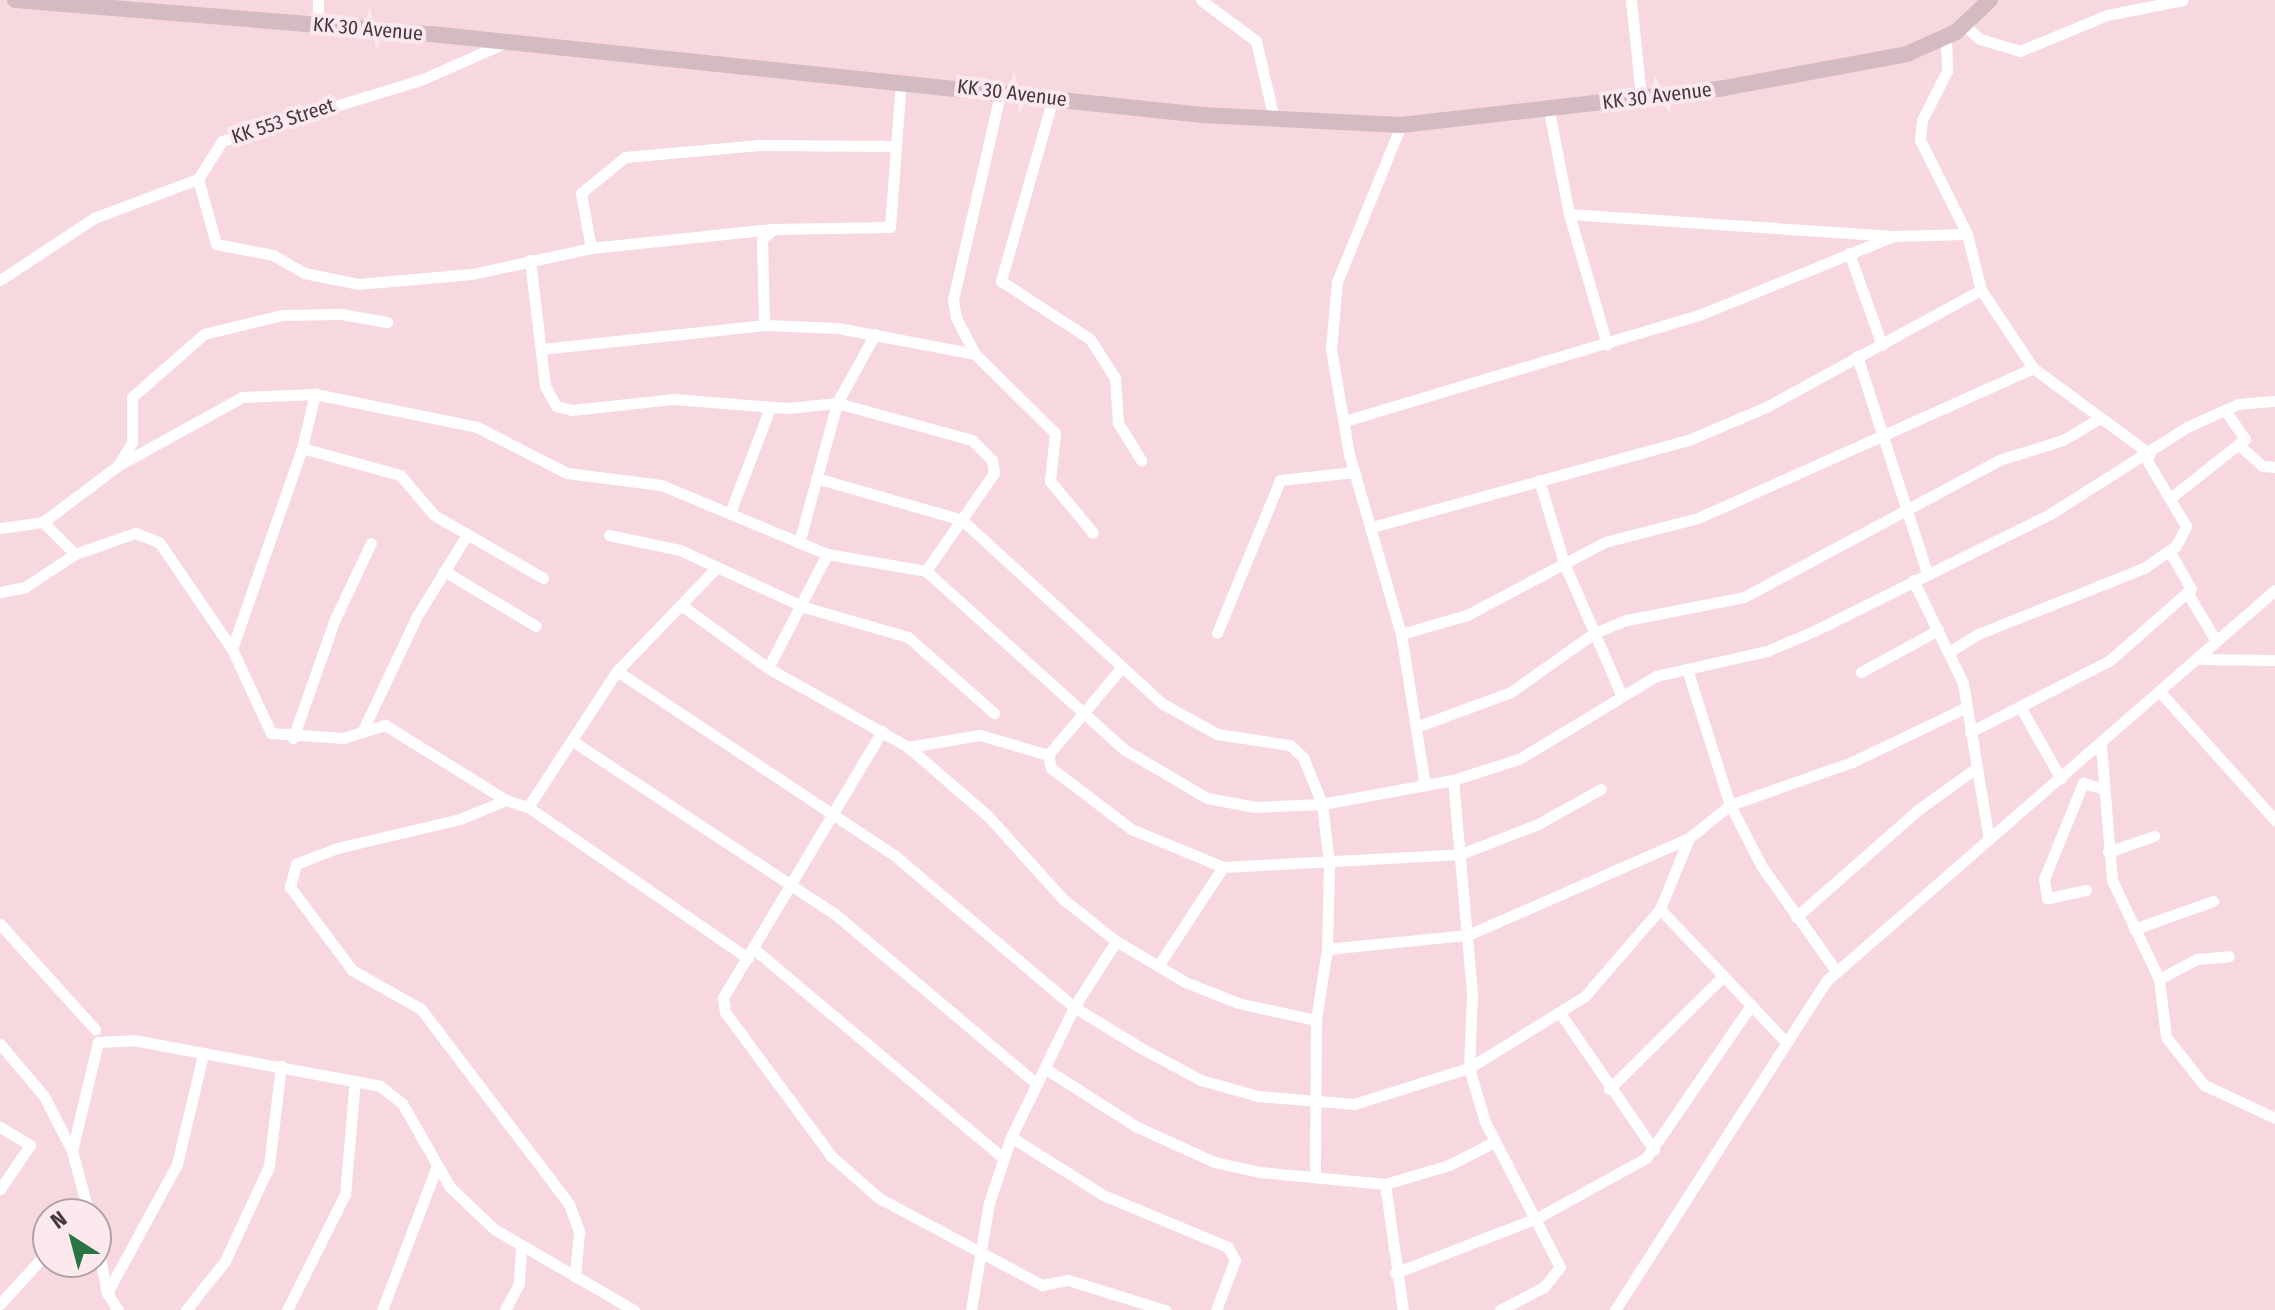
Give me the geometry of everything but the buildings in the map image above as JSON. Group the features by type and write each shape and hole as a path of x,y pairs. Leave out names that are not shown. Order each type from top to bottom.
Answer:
{"main road":[{"name":"KK 30 Avenue","path":"15,0 506,42 1274,119 1401,125 1549,111 1907,54 1946,38 1965,26 1990,0"}],"street":[{"path":"318,0 318,25"},
{"path":"1201,0 1256,41 1274,119"},
{"path":"1631,0 1641,96"},
{"path":"1965,26 1980,39 2020,51 2107,15 2183,0"},
{"path":"1946,38 1947,71 1922,120 1920,140 1925,161 1967,234 1981,290 2033,368 2148,455 2173,496 2186,526 2170,552 1949,652"},
{"name":"KK 553 Street","path":"198,179 222,141 237,134 423,79 506,42"},
{"path":"0,280 94,218 198,179 216,244 273,255 320,277 358,284 472,274 591,248 773,229 890,227 892,146 901,82"},
{"path":"1001,90 953,299 962,336 975,354 1055,433 1050,481 1093,533"},
{"path":"1053,98 1001,281 1090,339 1115,378 1118,423 1141,460"},
{"path":"1549,111 1569,214 1607,345"},
{"path":"1401,125 1332,304 1333,368 1355,472 1401,634 1425,785"},
{"path":"591,248 581,193 625,157 759,145 892,146"},
{"path":"1569,214 1894,236 1967,234"},
{"path":"764,325 762,239 773,229"},
{"path":"1345,421 1607,345 1894,236"},
{"path":"1849,253 1882,345"},
{"path":"530,260 545,386 556,406 572,410 674,399 770,408 837,403 972,440 996,466 926,571"},
{"path":"1372,527 1691,439 1882,345 1981,290"},
{"path":"119,465 132,442 132,397 204,334 282,315 341,314 387,322"},
{"path":"541,349 764,325 875,334 975,354"},
{"path":"799,543 837,403 875,334"},
{"path":"1857,356 1879,436 1927,573"},
{"path":"1401,634 1467,615 1605,542 1698,518 2033,368"},
{"path":"232,649 302,448 315,394"},
{"path":"0,528 43,522 119,465 242,397 315,394 477,427 567,473 661,485 731,510 827,554 926,571 1081,714 1125,750 1207,798 1255,807 1322,804 1453,780 1519,759 1621,694 1687,669 1767,651 2050,514 2225,410 2275,401"},
{"path":"731,510 770,408"},
{"path":"2173,496 2245,439 2225,410"},
{"path":"1416,727 1511,692 1594,633 1653,613 1744,597 1906,513 1999,460 2063,440 2100,418"},
{"path":"2239,445 2262,466 2275,467"},
{"path":"302,448 400,475 434,515 543,578"},
{"path":"1217,633 1280,480 1355,472"},
{"path":"816,478 962,520 1163,704 1206,730 1290,745 1311,771 1322,804 1329,864 1327,949 1316,1020 1315,1173"},
{"path":"1539,480 1564,563 1621,694"},
{"path":"43,522 75,554"},
{"path":"0,592 25,587 75,554 135,533 159,542 232,649 271,733 293,738 343,738 385,725 506,800 528,807 751,954 1003,1158"},
{"path":"609,535 680,550 804,607 908,637 994,713"},
{"path":"363,730 444,571 466,536"},
{"path":"293,738 335,619 371,543"},
{"path":"1970,732 2109,661 2191,589 2170,552"},
{"path":"768,668 804,607 827,554"},
{"path":"528,807 574,742 617,671 717,567"},
{"path":"444,571 536,626"},
{"path":"1913,580 1949,652 1967,707 1989,840"},
{"path":"1615,1310 1728,1141 1785,1041 1837,972 2101,746 2275,590"},
{"path":"2187,592 2213,636"},
{"path":"681,605 768,668 908,747 988,816 1063,899 1116,941 1158,966 1238,1003 1316,1020"},
{"path":"1861,672 1938,630"},
{"path":"2200,659 2275,660"},
{"path":"1048,755 1122,667"},
{"path":"1687,669 1730,805 1796,917 1837,972"},
{"path":"617,671 894,855 1074,1007 1201,1080 1258,1096 1354,1104 1469,1068 1560,1013 1595,986 1660,909 1689,838"},
{"path":"2161,693 2275,820"},
{"path":"1327,949 1468,935 1689,838 1730,805 1852,762 1967,707"},
{"path":"2021,708 2061,779"},
{"path":"882,731 830,810 793,886 722,1005 831,1156 879,1198 981,1248 1042,1285 1068,1280 1165,1310"},
{"path":"908,747 980,735 1048,755"},
{"path":"574,742 793,886 877,946 1037,1084"},
{"path":"2101,746 2112,880 2159,979 2162,1023 2176,1056 2204,1085 2275,1118"},
{"path":"1048,755 1051,768 1131,829 1223,867 1329,864 1461,854 1538,824 1601,789"},
{"path":"1796,917 1919,809 1976,768"},
{"path":"1453,780 1468,935 1469,1068 1494,1142 1557,1255 1556,1278 1500,1310"},
{"path":"2086,890 2047,898 2044,879 2083,783 2104,789"},
{"path":"506,800 460,819 337,848 296,864 290,887 352,970 421,1009 569,1204 579,1232 575,1277"},
{"path":"2108,852 2154,836"},
{"path":"1158,966 1223,867"},
{"path":"2134,929 2213,901"},
{"path":"1660,909 1785,1041"},
{"path":"0,924 95,1029"},
{"path":"971,1310 981,1248 1011,1137 1074,1007 1116,941"},
{"path":"2159,979 2197,959 2229,956"},
{"path":"1609,1089 1723,976"},
{"path":"1395,1273 1537,1218 1654,1150 1751,1005"},
{"path":"1560,1013 1609,1089 1654,1150"},
{"path":"72,1151 98,1042 133,1040 380,1086 402,1103 437,1166 466,1204 521,1247 634,1310"},
{"path":"0,1044 44,1096 72,1151 83,1198"},
{"path":"107,1293 172,1178 190,1129 203,1055"},
{"path":"187,1309 225,1261 269,1166 281,1066"},
{"path":"1046,1069 1137,1127 1214,1162 1315,1173 1340,1183 1385,1184 1449,1165 1494,1142"},
{"path":"287,1310 345,1194 355,1080"},
{"path":"0,1127 30,1145 0,1189"},
{"path":"1011,1137 1103,1195 1228,1247 1235,1260 1216,1310"},
{"path":"382,1310 437,1166"},
{"path":"1385,1184 1395,1273 1403,1310"},
{"path":"505,1310 519,1284 521,1247"},
{"path":"0,1304 32,1269"},
{"path":"104,1278 107,1293 118,1310"},
{"path":"603,1310 610,1297"}]}
